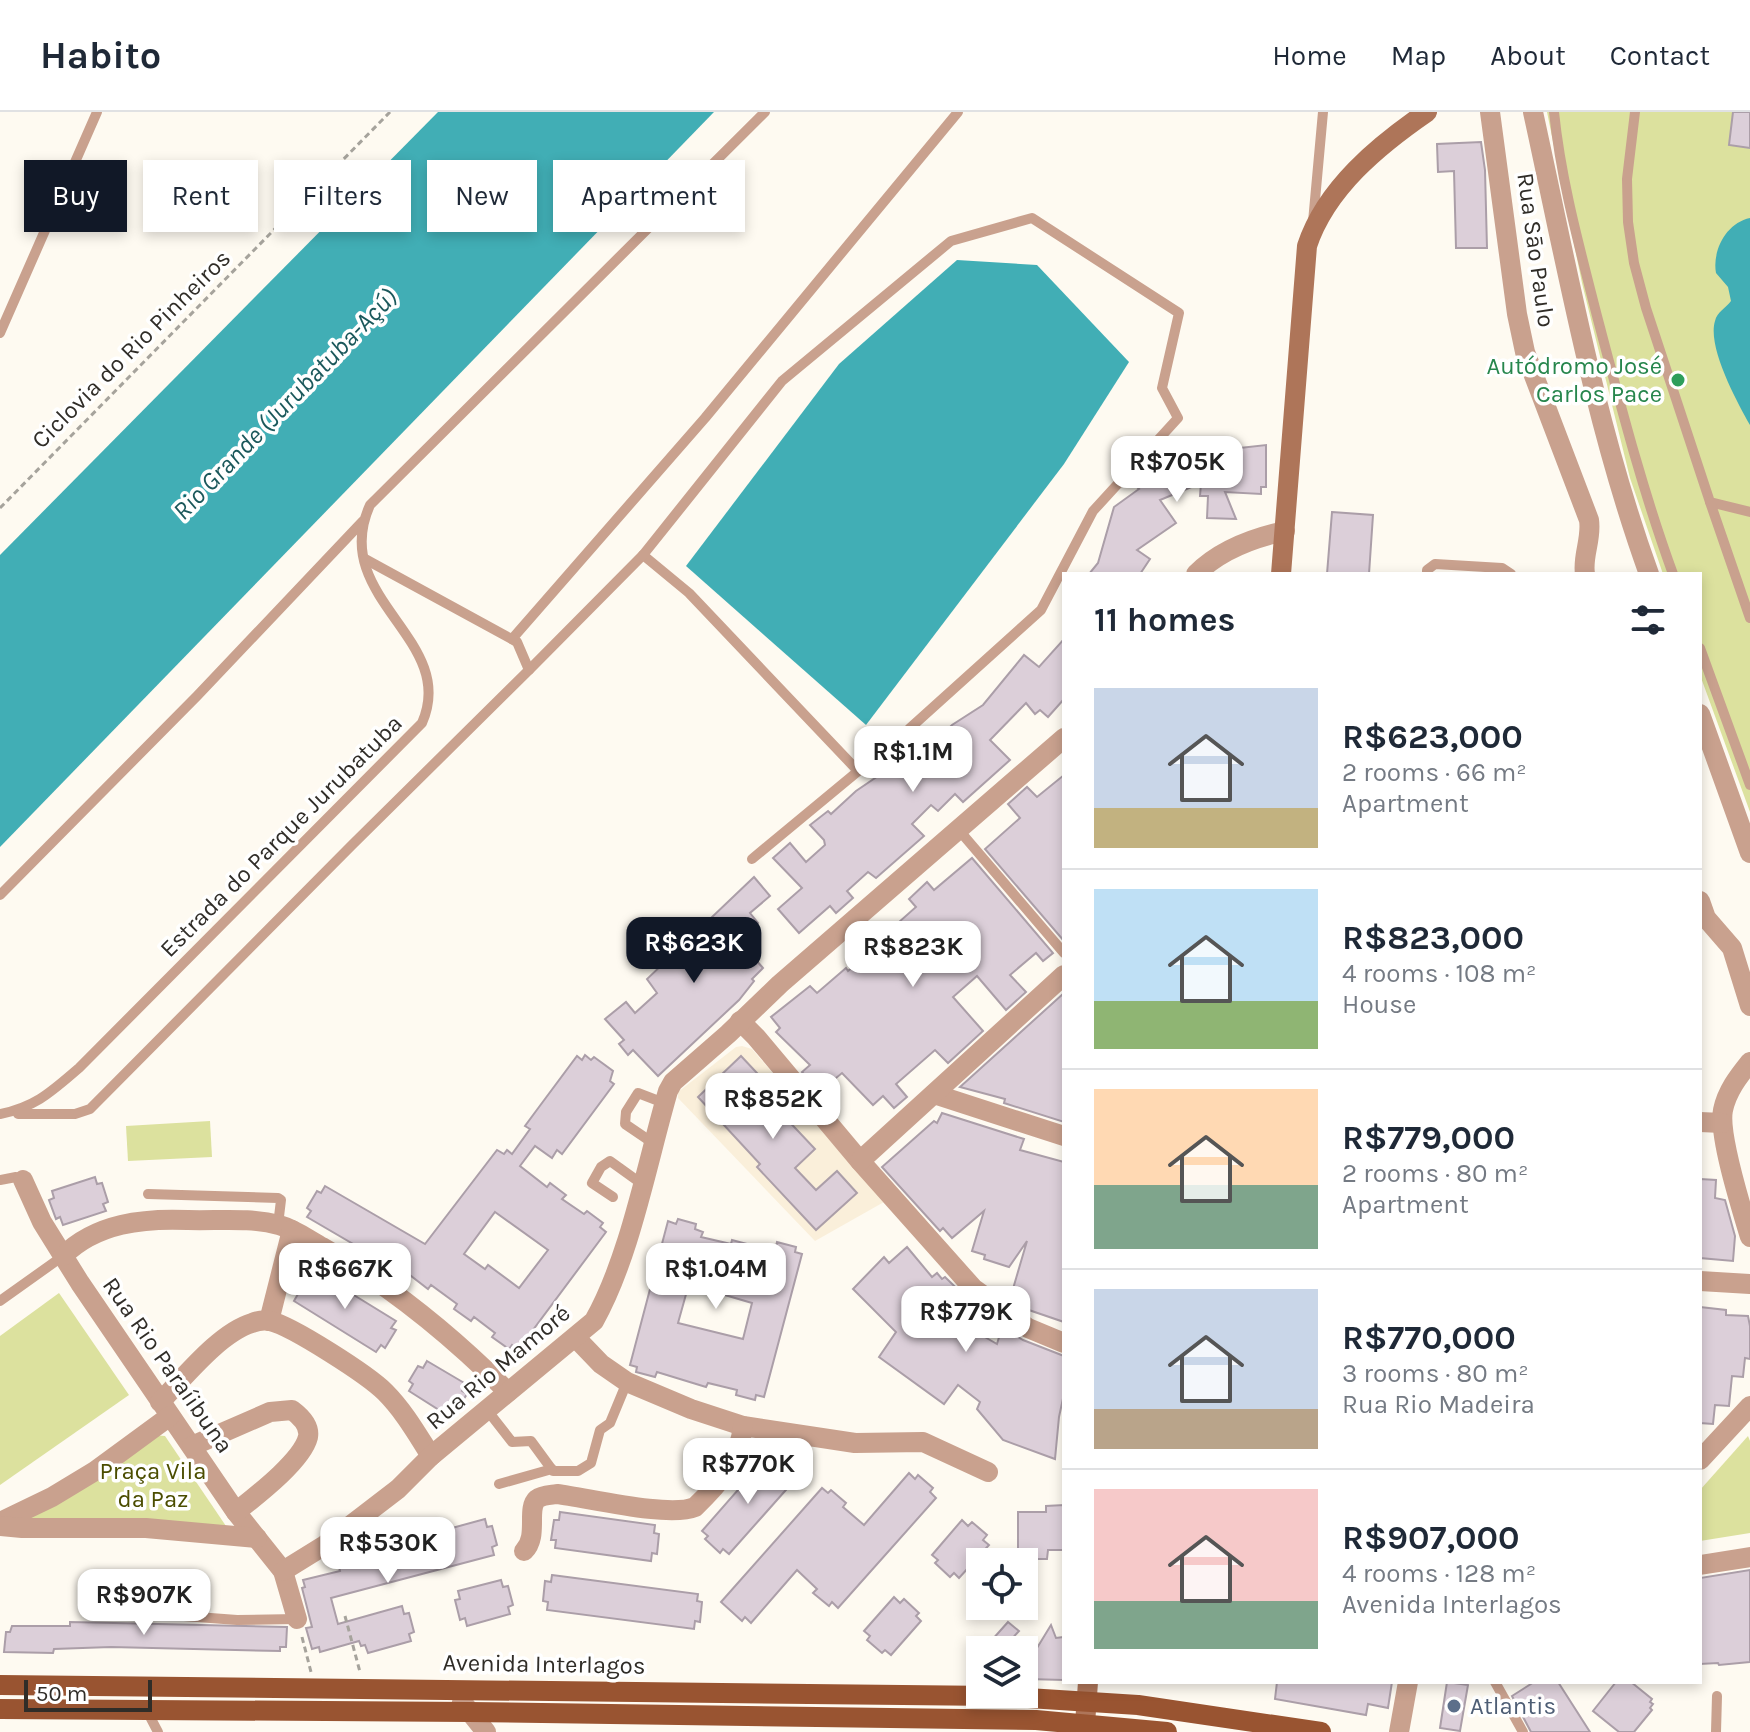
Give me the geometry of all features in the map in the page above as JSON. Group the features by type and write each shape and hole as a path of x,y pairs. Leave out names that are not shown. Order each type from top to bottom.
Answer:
{"main road":[{"name":"Avenida Interlagos","path":"0,1685 996,1696 1087,1692 1138,1705 1321,1732"},
{"name":"Avenida Interlagos","path":"0,1709 469,1712 867,1725 1085,1724 1167,1732"}],"street":[{"path":"1281,572 1303,275 1312,232 1329,204 1365,160 1427,112"},
{"name":"Rua Sāo Paulo","path":"1490,112 1517,314 1525,352 1589,520 1590,540 1585,572"},
{"path":"1533,112 1590,370 1648,572"},
{"path":"1198,572 1211,559 1258,537 1285,531"},
{"path":"1702,720 1750,853"},
{"path":"666,1097 673,1082 740,1021 1062,740"},
{"path":"1702,907 1706,918 1732,948 1750,1006"},
{"path":"860,1161 1062,977"},
{"path":"740,1021 973,1288 1028,1328 1062,1342"},
{"path":"1750,1062 1729,1093 1722,1123 1750,1237"},
{"path":"934,1094 1062,1135"},
{"name":"Rua Rio Mamoré","path":"283,1571 325,1545 398,1489 431,1456 594,1321 606,1300 618,1266 666,1097"},
{"path":"1702,1122 1722,1123"},
{"name":"Rua Rio Paraíibuna","path":"23,1180 42,1222 63,1256 236,1512 283,1571"},
{"path":"63,1256 86,1239 137,1221 252,1220 285,1227 344,1259 396,1294 508,1392"},
{"path":"269,1321 285,1227"},
{"path":"1702,1281 1750,1284"},
{"path":"0,1524 95,1471 165,1409 220,1341 254,1322 269,1321 336,1357 382,1389 405,1415 431,1456"},
{"path":"576,1338 601,1364 627,1382 691,1409 743,1426 855,1443 923,1442 988,1472"},
{"path":"1708,1440 1749,1409"},
{"path":"192,1446 270,1412 292,1410 300,1416 307,1427 308,1436 298,1453 280,1475 236,1512"},
{"path":"524,1551 532,1538 535,1502 540,1497 557,1494 668,1510 688,1510 709,1494 732,1466 741,1443 743,1426"},
{"path":"0,1524 22,1528 146,1528 257,1538"},
{"path":"1702,1565 1750,1557"},
{"path":"283,1571 297,1619"},
{"path":"1399,1732 1408,1684"},
{"path":"453,1689 486,1732"},
{"path":"1085,1724 1087,1692"}],"lane":[{"path":"0,333 97,112"},
{"path":"0,895 197,696 363,521 370,505 765,112"},
{"path":"512,639 705,418 958,112"},
{"path":"1312,232 1323,112"},
{"path":"1554,112 1584,262 1618,397 1651,514 1672,572"},
{"path":"1635,112 1627,179 1628,222 1634,263 1646,308 1750,618"},
{"path":"0,1114 75,1114 90,1109 643,555 782,381 951,241 1032,218 1179,313 1162,388 1178,418 1093,511 1041,610 909,729 752,859"},
{"path":"1710,502 1750,512"},
{"name":"Estrada do Parque Jurubatuba","path":"0,1114 21,1110 44,1098 79,1068 422,723 429,707 428,674 417,650 372,586 365,559 363,521"},
{"path":"643,555 689,593 858,771"},
{"path":"365,559 517,642 529,670"},
{"path":"1427,572 1435,564 1474,569 1502,568 1508,572"},
{"path":"1702,653 1750,785"},
{"path":"958,829 1062,951"},
{"path":"653,1143 625,1124 626,1112 638,1093 666,1097"},
{"path":"613,1197 592,1183 605,1163 610,1161 642,1184"},
{"path":"0,1180 16,1177 23,1180"},
{"path":"148,1194 278,1198 281,1200 285,1227"},
{"path":"0,1301 63,1256"},
{"path":"499,1484 555,1471 578,1471 591,1463 600,1430 610,1423 627,1382"},
{"path":"487,1410 512,1442 531,1441 555,1471 557,1494"},
{"path":"184,1616 237,1620 297,1619"},
{"path":"1496,1684 1523,1732"},
{"path":"1716,1732 1717,1696"},
{"path":"147,1711 158,1732"}],"path":[{"name":"Ciclovia do Rio Pinheiros","path":"0,508 390,112"},
{"path":"345,1616 364,1688"},
{"path":"297,1619 315,1687"}],"shaded area":[{"path":"736,1047 752,1049 884,1202 815,1241 678,1098 678,1092"}],"green space":[{"name":"Autódromo José Carlos Pace","path":"1547,112 1750,112 1750,812 1702,680 1702,572 1662,572 1630,478 1582,283"},
{"path":"210,1121 212,1157 128,1161 126,1126"},
{"path":"59,1293 129,1395 0,1485 0,1336"},
{"name":"Praça Vila da Paz","path":"153,1435 165,1436 228,1529 26,1519"},
{"path":"1748,1436 1750,1533 1702,1541 1702,1488"}],"water":[{"name":"Rio Grande (Jurubatuba-Açú)","path":"438,112 714,112 667,160 553,160 553,232 597,232 0,847 0,555 319,232 411,232 411,160 391,160"},
{"path":"1750,218 1750,425 1719,359 1714,332 1716,318 1731,301 1728,287 1716,273 1716,256 1728,232"},
{"path":"957,260 1037,265 1129,362 1064,464 866,725 686,566 839,364"}],"building":[{"path":"1733,112 1750,112 1750,148 1729,145"},
{"path":"1481,142 1485,170 1487,248 1456,248 1454,171 1438,172 1437,144"},
{"path":"1266,445 1266,487 1261,487 1261,494 1225,492 1236,519 1207,518 1208,496 1200,496 1201,483 1160,500 1176,523 1137,550 1150,559 1141,572 1091,572 1098,563 1114,507 1139,489 1137,487 1176,465 1213,457 1213,451"},
{"path":"1332,512 1373,515 1369,572 1327,572"},
{"path":"1062,641 1062,701 1048,717 1040,710 1035,714 1026,703 990,740 1010,760 963,802 955,794 938,811 931,805 912,824 924,836 876,878 868,872 847,891 853,898 836,913 830,906 799,933 778,909 802,888 773,858 790,843 806,862 825,845 810,825 828,811 831,814 856,791 934,738 937,740 952,725 983,705 1024,655 1039,667"},
{"path":"1062,777 1062,939 985,849 1020,818 1008,804 1027,787 1037,797"},
{"path":"972,858 1053,953 1043,961 1036,953 1010,975 1026,992 1006,1010 977,976 953,997 983,1031 948,1063 935,1050 896,1084 907,1097 894,1108 883,1096 873,1105 842,1073 819,1092 802,1072 810,1065 776,1032 780,1028 771,1017 810,986 817,993 881,942 883,945 904,928 899,922 916,907 909,899 927,882 934,890"},
{"path":"754,877 770,896 750,913 758,923 739,941 763,968 739,1000 658,1076 633,1050 628,1055 619,1044 624,1040 605,1019 626,1002 635,1013 657,993 647,979"},
{"path":"1062,995 1062,1121 1004,1103 1005,1099 960,1087"},
{"path":"585,1055 591,1060 594,1057 613,1071 610,1081 614,1084 562,1154 557,1150 552,1158 535,1146 520,1166 547,1187 550,1183 566,1195 562,1199 603,1223 600,1227 606,1232 518,1350 512,1345 509,1349 492,1337 495,1333 474,1317 471,1321 454,1309 457,1304 431,1285 428,1289 393,1262 391,1266 307,1217 311,1211 307,1208 317,1191 321,1193 325,1186 425,1244 497,1150 504,1154 507,1150 512,1154 530,1129 525,1126 539,1107 577,1056 582,1060","holes":["495,1212 548,1250 519,1288 488,1265 485,1269 464,1254"]},
{"path":"741,1056 788,1106 781,1113 815,1149 795,1168 816,1190 837,1171 857,1193 816,1230 698,1097"},
{"path":"942,1113 1024,1139 1020,1150 1062,1161 1062,1321 1023,1308 1010,1299 1027,1241 1009,1267 984,1259 985,1255 972,1251 984,1211 952,1238 943,1228 940,1231 882,1167 934,1121 937,1123"},
{"path":"95,1177 97,1184 102,1183 108,1202 103,1204 106,1211 63,1225 60,1217 56,1219 49,1200 54,1198 52,1191"},
{"path":"1702,1179 1716,1180 1715,1198 1725,1200 1735,1236 1733,1261 1702,1258"},
{"path":"678,1219 696,1224 695,1229 703,1232 701,1237 731,1244 732,1240 766,1249 768,1245 776,1247 777,1242 796,1247 795,1252 802,1254 764,1397 756,1395 755,1400 736,1395 737,1390 708,1383 706,1387 657,1372 655,1377 636,1372 637,1367 630,1365 668,1221 676,1224","holes":["690,1280 719,1288 718,1293 752,1303 743,1339 678,1323"]},
{"path":"907,1247 932,1277 937,1273 942,1279 945,1277 981,1312 971,1329 997,1344 1002,1327 1023,1340 1062,1355 1062,1403 1055,1459 1003,1440 977,1409 980,1402 958,1385 944,1404 879,1357 896,1332 853,1289 884,1257 889,1263"},
{"path":"313,1270 396,1321 391,1328 396,1330 385,1348 381,1345 376,1352 294,1301 298,1294 294,1292 305,1275 308,1277"},
{"path":"1702,1307 1726,1310 1726,1315 1748,1316 1750,1326 1750,1359 1745,1358 1743,1377 1732,1376 1729,1406 1715,1405 1713,1424 1702,1423"},
{"path":"427,1361 466,1384 462,1391 467,1394 456,1411 451,1408 447,1415 409,1391 413,1384 409,1381 418,1366 423,1368"},
{"path":"766,1458 773,1463 776,1460 791,1473 788,1477 793,1482 729,1554 723,1549 720,1553 705,1539 708,1536 702,1531"},
{"path":"909,1473 915,1479 918,1475 933,1488 930,1492 936,1498 838,1608 832,1602 829,1606 813,1593 817,1589 797,1570 751,1623 745,1617 742,1621 721,1602 822,1488 828,1493 831,1490 846,1503 843,1507 864,1525"},
{"path":"1062,1505 1062,1550 1048,1550 1047,1559 1038,1559 1038,1548 1018,1548 1018,1512 1046,1512 1046,1506"},
{"path":"560,1512 655,1525 654,1533 659,1534 657,1554 652,1553 651,1561 555,1548 556,1540 551,1540 554,1520 559,1520"},
{"path":"485,1519 487,1527 492,1526 497,1545 492,1547 494,1555 331,1598 338,1624 402,1606 404,1614 409,1613 414,1632 409,1634 411,1641 368,1653 359,1641 320,1652 319,1647 312,1649 306,1628 312,1627 302,1588 305,1587 303,1580 340,1571 339,1567 344,1566 342,1558"},
{"path":"962,1520 968,1526 972,1522 987,1535 983,1540 989,1545 986,1548 966,1548 966,1570 959,1578 954,1573 950,1577 935,1563 938,1560 932,1555"},
{"path":"1750,1570 1750,1662 1702,1664 1702,1578"},
{"path":"552,1575 698,1594 697,1601 702,1602 700,1622 695,1621 694,1629 547,1610 548,1602 543,1601 545,1581 551,1582"},
{"path":"501,1580 503,1587 508,1586 513,1605 508,1607 510,1614 467,1626 465,1618 460,1620 455,1600 460,1599 458,1591"},
{"path":"894,1597 900,1603 904,1599 919,1613 916,1616 921,1621 891,1655 885,1650 882,1653 867,1640 870,1636 864,1631"},
{"path":"70,1622 287,1627 286,1647 280,1647 280,1651 111,1647 54,1649 53,1653 4,1652 6,1632 10,1632 12,1626 70,1626"},
{"path":"1008,1622 1019,1631 1015,1636 996,1636"},
{"path":"1051,1625 1056,1638 1062,1637 1062,1680 1038,1679 1038,1646"},
{"path":"1277,1684 1392,1684 1388,1708 1368,1704 1366,1715 1275,1699"},
{"name":"Atlantis","path":"1447,1684 1468,1685 1460,1731 1440,1728"},
{"path":"1531,1684 1559,1684 1590,1732 1531,1732 1512,1696"},
{"path":"1614,1684 1633,1684 1652,1699 1650,1702 1653,1704 1652,1710 1634,1732 1619,1732 1593,1711"}],"place":[{"name":"Autódromo José Carlos Pace","path":"1678,380"},
{"name":"Atlantis","path":"1454,1706"}]}
